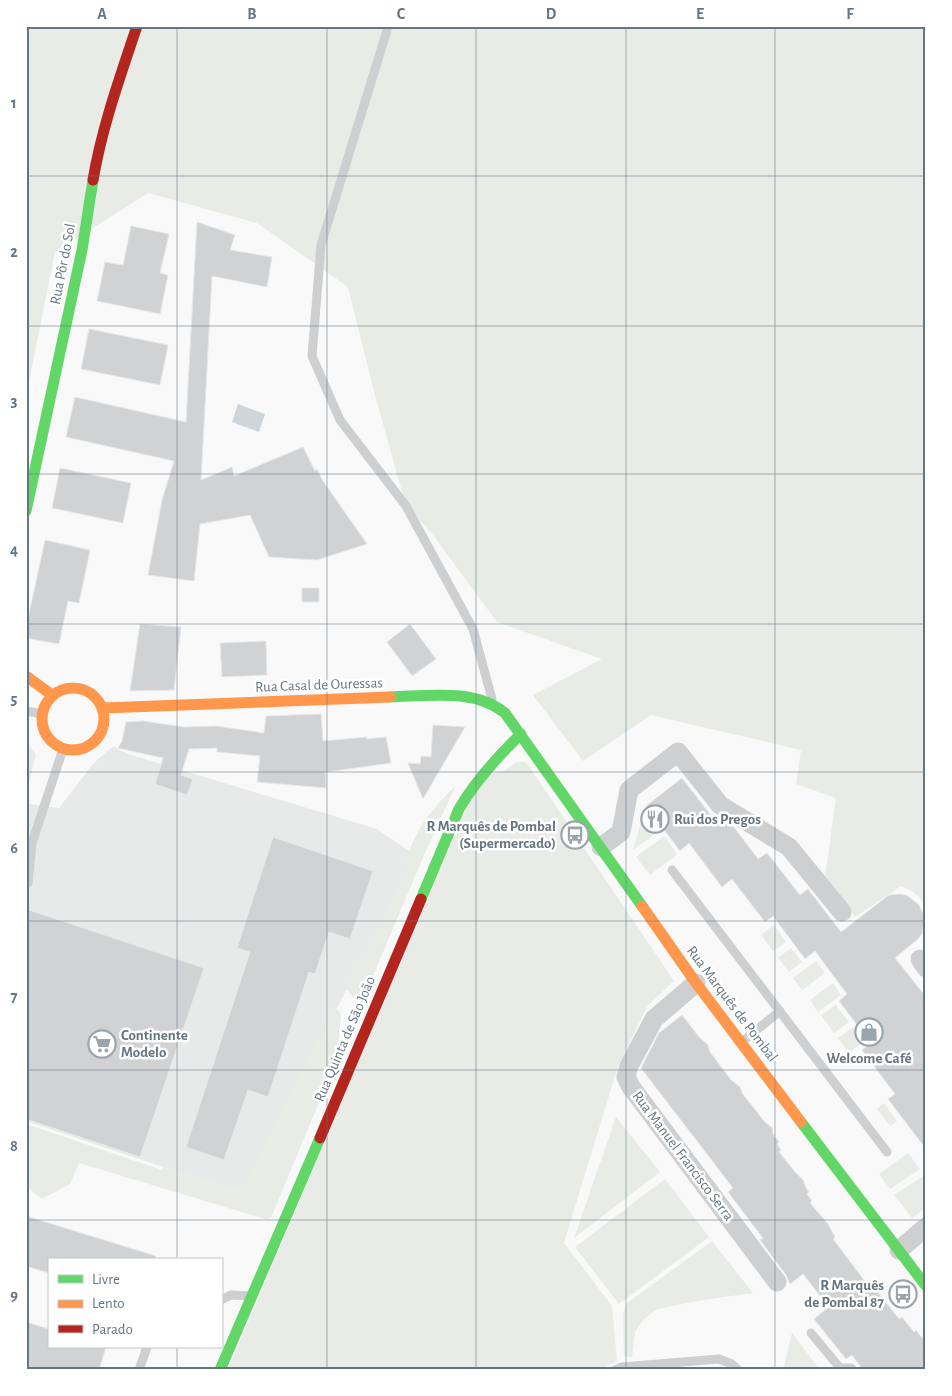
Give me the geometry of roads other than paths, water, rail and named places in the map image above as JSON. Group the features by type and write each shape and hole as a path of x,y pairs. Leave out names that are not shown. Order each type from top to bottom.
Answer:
{"street":[{"name":"Rua Pôr do Sol","path":"26,511 82,250 97,158 114,94 137,26"},
{"path":"26,676 52,696"},
{"path":"70,687 81,688 90,692 98,699 103,708 104,723 99,737 83,749 63,749 54,744 43,728 42,714 47,701 60,690 70,687"},
{"name":"Rua Casal de Ouressas","path":"103,708 460,695 494,704"},
{"path":"494,704 505,713 521,734"},
{"name":"Rua Marquês de Pombal","path":"521,734 696,983 926,1286"},
{"name":"Rua Quinta de São João","path":"220,1370 459,809 473,784 521,734"},
{"path":"601,846 621,832 630,790 678,752 720,805 788,847 842,912"},
{"name":"Rua Manuel Francisco Serra","path":"696,983 654,1019 629,1066 626,1077 631,1087 777,1282"},
{"path":"898,1250 926,1227"}],"lane":[{"path":"388,27 321,245 312,356 340,420 406,506 473,629 494,704"},
{"path":"26,711 42,714"},
{"path":"28,884 32,843 63,749"},
{"path":"672,870 887,1152"},
{"path":"741,1042 780,1011"},
{"path":"222,1300 231,1295 252,1296"},
{"path":"811,1332 840,1368 851,1368 853,1370"},
{"path":"139,1370 147,1348"},
{"path":"615,1370 622,1367 719,1359 732,1364 738,1370"}],"place":[{"name":"Rui dos Pregos","path":"655,819"},
{"name":"R Marquês de Pombal (Supermercado)","path":"575,835"},
{"name":"Welcome Café","path":"869,1032"},
{"name":"Continente Modelo","path":"102,1044"},
{"name":"R Marquês de Pombal 87","path":"903,1294"}]}
